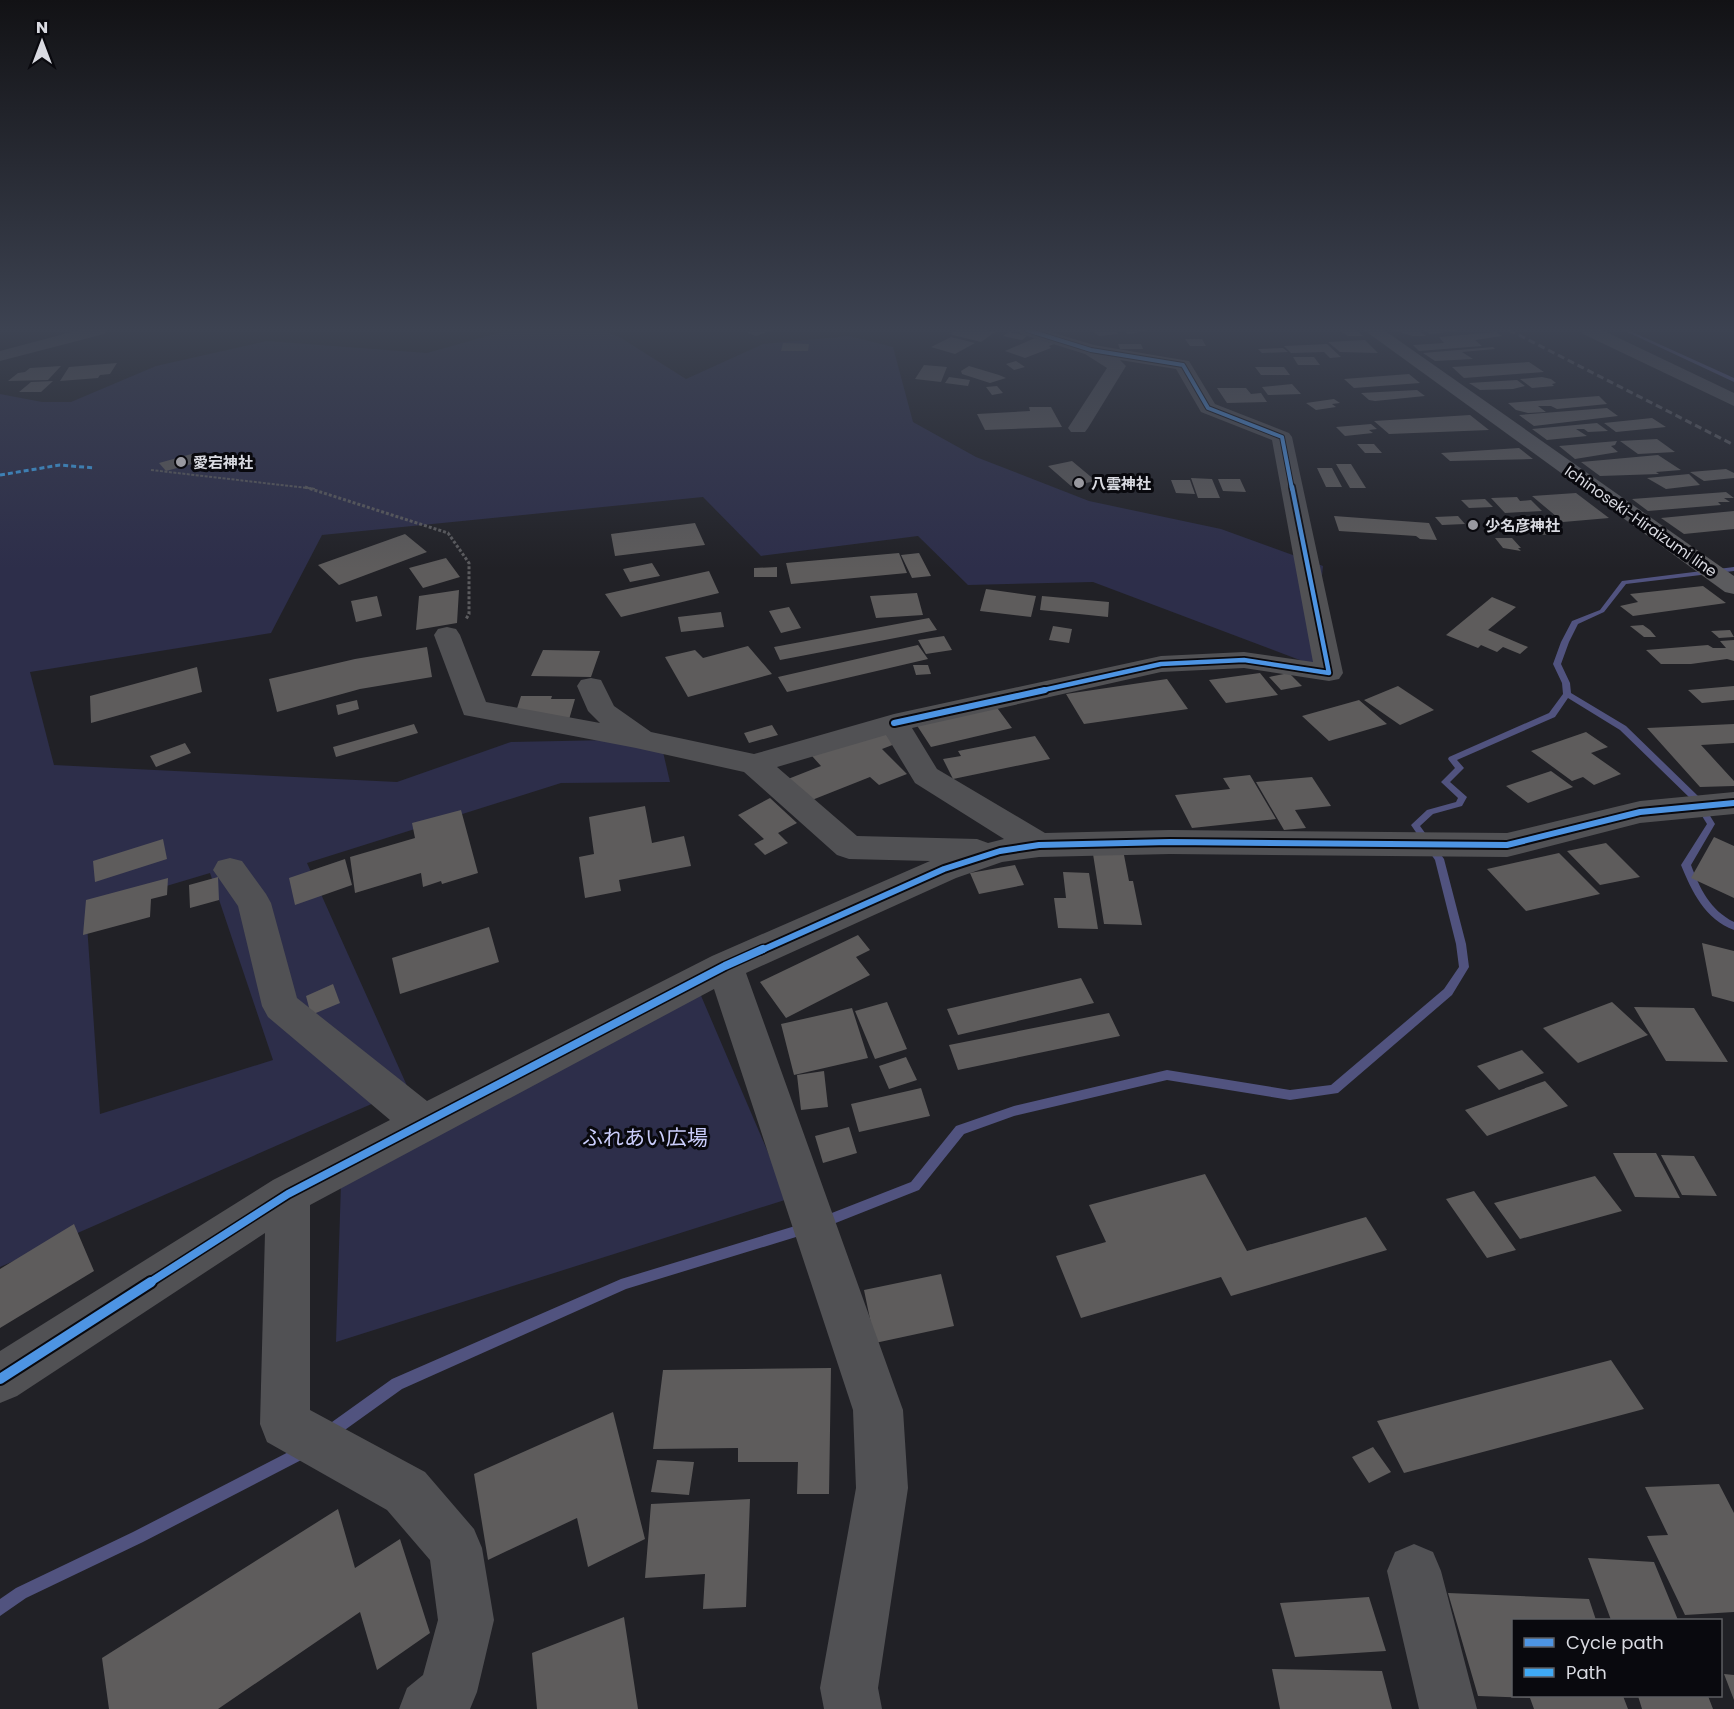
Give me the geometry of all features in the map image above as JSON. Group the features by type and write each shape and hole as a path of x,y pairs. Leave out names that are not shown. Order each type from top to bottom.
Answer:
{"main road":[{"name":"Ichinoseki-Hiraizumi line","path":"1485,410 1729,583"}],"street":[{"path":"1078,428 1089,410"},
{"path":"754,765 894,723 1161,664 1244,660 1329,673 1282,438 1212,410"},
{"path":"448,639 474,709 642,740 754,765 849,847 1000,851"},
{"path":"591,686 602,711 642,740"},
{"path":"894,723 926,776 1039,844"},
{"path":"0,1378 288,1194 724,966 925,877 1000,851 1039,844 1170,842 1507,844 1640,812 1734,803"},
{"path":"231,870 254,903 282,1006 423,1123"},
{"path":"724,966 878,1410 882,1488 849,1688 853,1709"},
{"path":"288,1194 285,1424 406,1491 454,1548 466,1620 448,1692 428,1709"},
{"path":"1414,1571 1448,1709"}],"path":[{"path":"151,470 314,488 448,533 469,563 469,614 448,639"}],"green space":[{"path":"0,410 910,410 913,422 976,457 1089,501 1221,529 1323,566 1313,665 1093,582 968,585 918,536 761,556 703,497 322,535 271,633 30,672 54,765 397,782 511,742 660,739 670,782 561,783 307,863 408,1088 0,1267","holes":["210,873 273,1060 100,1114 86,910"]},
{"name":"ふれあい広場","path":"699,991 788,1199 336,1342 341,1183"}],"building":[{"path":"1053,410 1062,427 985,430 977,414"},
{"path":"1516,410 1543,410 1546,412 1528,413"},
{"path":"1609,410 1618,416 1534,426 1519,415"},
{"path":"1470,415 1489,430 1389,434 1374,421"},
{"path":"1652,418 1666,427 1616,432 1604,423"},
{"path":"1597,423 1608,431 1588,432 1584,429 1576,429 1587,436 1547,440 1532,429"},
{"path":"1371,424 1377,429 1369,430 1373,433 1345,436 1336,427"},
{"path":"1657,439 1675,452 1638,454 1620,441"},
{"path":"1617,441 1611,446 1618,452 1575,459 1559,446"},
{"path":"1357,444 1374,444 1382,453 1365,453"},
{"path":"1519,448 1533,459 1450,461 1441,453"},
{"name":"愛宕神社","path":"195,453 203,461 166,471 159,463"},
{"path":"1658,455 1681,470 1656,472 1659,474 1600,476 1581,462"},
{"path":"1072,461 1096,481 1071,486 1048,466"},
{"path":"1336,464 1351,464 1366,488 1350,488"},
{"path":"1317,468 1332,468 1342,487 1326,487"},
{"path":"1726,469 1734,473 1734,478 1704,481 1690,472"},
{"path":"1689,474 1700,485 1666,489 1647,478"},
{"path":"1191,478 1212,479 1220,498 1198,498"},
{"path":"1218,479 1240,479 1246,492 1223,491"},
{"path":"1171,480 1190,480 1195,494 1176,493"},
{"path":"1726,492 1734,498 1724,498 1730,502 1718,502 1721,505 1648,511 1632,499"},
{"path":"1576,493 1609,518 1563,522 1532,496"},
{"path":"1517,497 1520,501 1531,500 1542,511 1505,513 1491,498"},
{"path":"1485,499 1493,507 1469,508 1461,500"},
{"path":"1734,511 1734,529 1684,534 1661,518"},
{"path":"1334,516 1429,523 1437,540 1420,539 1416,536 1339,531"},
{"path":"1458,516 1465,524 1442,525 1435,517"},
{"path":"1493,522 1518,523 1525,531 1500,531"},
{"path":"695,523 705,545 615,556 611,534"},
{"path":"1553,526 1562,534 1538,535 1530,527"},
{"path":"405,534 427,552 339,585 318,565"},
{"path":"1495,538 1512,538 1521,551 1503,548"},
{"path":"899,553 907,573 791,584 786,563"},
{"path":"919,553 931,576 912,578 901,555"},
{"path":"446,558 460,577 423,588 409,568"},
{"path":"652,563 660,576 630,582 623,569"},
{"path":"777,567 777,577 754,577 754,568"},
{"path":"709,571 719,593 621,617 605,594"},
{"path":"1703,586 1726,603 1633,616 1620,606 1638,602 1630,594"},
{"path":"986,589 1036,596 1031,617 980,611"},
{"path":"459,590 457,623 416,630 419,596"},
{"path":"917,593 923,615 876,618 870,596"},
{"path":"377,596 382,616 356,622 351,601"},
{"path":"1042,596 1109,602 1108,617 1040,610"},
{"path":"1492,597 1516,607 1488,630 1528,647 1520,654 1503,647 1497,652 1481,645 1478,648 1446,635"},
{"path":"789,607 801,628 781,633 769,611"},
{"path":"721,612 724,627 681,632 678,617"},
{"path":"929,618 937,630 780,660 774,647"},
{"path":"1643,625 1656,637 1644,637 1630,626"},
{"path":"1053,626 1072,629 1069,643 1049,640"},
{"path":"1730,630 1734,637 1719,638 1711,631"},
{"path":"944,636 952,650 926,654 918,640"},
{"path":"1734,640 1734,661 1727,659 1691,664 1661,664 1646,650 1708,645 1713,648 1726,648 1720,641"},
{"path":"918,645 928,659 787,692 778,677"},
{"path":"748,646 772,674 688,697 665,657 695,650 703,658"},
{"path":"427,647 432,677 360,689 277,712 269,679 355,659"},
{"path":"543,650 600,651 591,677 531,676"},
{"path":"913,665 928,665 931,674 916,675"},
{"path":"197,667 202,692 91,723 90,696"},
{"path":"1260,673 1278,695 1226,703 1209,680"},
{"path":"1289,673 1302,686 1281,690 1269,677"},
{"path":"1167,679 1188,709 1084,724 1066,694"},
{"path":"1398,686 1434,710 1400,725 1364,700"},
{"path":"1734,686 1734,700 1702,703 1688,690"},
{"path":"521,696 575,699 568,723 512,724"},
{"path":"357,700 359,709 338,715 336,705"},
{"path":"1359,700 1387,724 1329,741 1302,716"},
{"path":"995,705 1012,728 931,747 916,724"},
{"path":"414,724 418,733 336,757 333,747"},
{"path":"1734,724 1734,743 1701,745 1734,781 1734,786 1700,787 1647,728"},
{"path":"772,725 778,735 749,743 744,733"},
{"path":"881,729 895,744 882,749 907,774 879,785 870,777 807,802 788,779 821,766 812,756"},
{"path":"1586,732 1608,747 1591,753 1621,774 1594,785 1583,777 1572,781 1531,751"},
{"path":"1035,736 1050,759 953,779 943,759 961,756 958,751"},
{"path":"185,743 191,753 156,767 150,756"},
{"path":"1551,771 1573,787 1528,803 1506,786"},
{"path":"1250,775 1276,819 1192,828 1175,795 1230,789 1223,778"},
{"path":"1312,777 1331,806 1295,810 1306,828 1284,830 1256,782"},
{"path":"770,798 797,823 778,833 788,843 765,855 754,844 764,839 738,815"},
{"path":"645,806 652,843 684,836 691,866 619,880 621,891 585,898 579,857 594,854 589,817"},
{"path":"461,810 478,873 423,887 421,873 355,893 350,857 415,838 412,823"},
{"path":"1714,837 1734,846 1734,898 1691,878"},
{"path":"163,839 167,859 95,882 93,861"},
{"path":"1606,843 1640,877 1600,885 1567,851"},
{"path":"1559,853 1600,894 1526,911 1487,869"},
{"path":"1093,854 1124,855 1129,881 1133,881 1142,925 1104,924"},
{"path":"345,859 352,885 295,905 289,878"},
{"path":"1015,865 1024,885 979,894 970,873"},
{"path":"1063,872 1089,873 1098,929 1058,928 1054,898 1066,898"},
{"path":"218,877 219,900 190,908 189,885"},
{"path":"168,878 167,895 151,899 150,917 83,935 86,900"},
{"path":"489,927 499,962 400,994 392,958"},
{"path":"858,935 870,950 856,957 870,975 786,1018 760,982"},
{"path":"1702,943 1734,951 1734,1002 1712,996"},
{"path":"1081,978 1094,1003 958,1035 947,1009"},
{"path":"333,984 340,1003 311,1015 306,996"},
{"path":"887,1002 907,1049 875,1059 855,1011"},
{"path":"1612,1002 1648,1035 1578,1063 1543,1028"},
{"path":"1634,1007 1694,1008 1728,1062 1666,1061"},
{"path":"852,1008 868,1058 794,1075 781,1024"},
{"path":"1109,1013 1120,1036 958,1070 949,1045"},
{"path":"1522,1050 1544,1073 1499,1090 1477,1066"},
{"path":"906,1057 917,1080 889,1089 879,1066"},
{"path":"824,1071 828,1107 801,1110 797,1075"},
{"path":"1545,1081 1568,1106 1487,1136 1465,1110"},
{"path":"921,1088 930,1116 859,1132 851,1104"},
{"path":"849,1127 857,1153 823,1163 815,1136"},
{"path":"1613,1153 1656,1153 1680,1198 1635,1197"},
{"path":"1661,1155 1694,1156 1717,1196 1682,1195"},
{"path":"1205,1174 1247,1251 1366,1217 1387,1250 1231,1296 1221,1277 1081,1318 1056,1256 1106,1242 1089,1205"},
{"path":"1595,1176 1622,1211 1520,1239 1494,1203"},
{"path":"1474,1191 1516,1250 1487,1258 1446,1199"},
{"path":"74,1224 94,1271 0,1328 0,1269"},
{"path":"941,1274 954,1326 875,1343 864,1290"},
{"path":"1611,1360 1644,1409 1404,1473 1377,1421"},
{"path":"831,1368 829,1494 797,1494 798,1462 738,1462 738,1448 653,1449 663,1370"},
{"path":"613,1412 645,1539 588,1567 577,1518 488,1560 474,1474"},
{"path":"1373,1447 1391,1472 1369,1483 1352,1457"},
{"path":"657,1460 694,1462 689,1495 651,1492"},
{"path":"1719,1484 1734,1513 1734,1612 1685,1615 1647,1536 1668,1535 1645,1487"},
{"path":"750,1499 746,1607 703,1609 705,1574 645,1578 651,1504"},
{"path":"338,1509 355,1568 400,1539 430,1633 377,1670 360,1612 218,1709 109,1709 102,1658"},
{"path":"1588,1558 1654,1562 1678,1619 1611,1619"},
{"path":"1448,1593 1589,1599 1596,1619 1512,1619 1512,1697 1623,1697 1628,1709 1534,1709 1530,1698 1478,1696"},
{"path":"1369,1597 1386,1651 1295,1657 1280,1603"},
{"path":"624,1617 638,1709 537,1709 532,1653"},
{"path":"1272,1669 1382,1671 1392,1709 1280,1709"},
{"path":"1724,1674 1734,1675 1734,1700"},
{"path":"1638,1697 1708,1697 1713,1709 1642,1709"}],"waterway":[{"path":"1567,694 1566,683 1557,664 1565,642 1575,623 1602,611 1624,582 1734,569"},
{"path":"823,1222 915,1186 960,1130 1014,1111 1167,1075 1290,1095 1334,1090 1448,992 1464,967 1461,944 1439,859 1415,825 1430,812 1459,804 1463,797 1445,782 1460,768 1452,759 1552,715 1567,694"},
{"path":"1567,694 1623,728 1695,798 1711,824 1686,865 1709,909 1734,926"},
{"path":"330,1432 397,1384 625,1283 805,1229"},
{"path":"0,1608 21,1593 138,1537 304,1451"}],"railway":[{"path":"1665,410 1734,445"}],"marked path":[{"path":"0,475 60,465 95,468"}],"cycle path":[{"path":"894,723 1161,664 1244,660 1329,673 1282,437 1212,410"},
{"path":"0,1379 288,1194 725,966 944,869 1000,851 1039,845 1170,842 1507,845 1640,812 1734,803"}],"place":[{"name":"愛宕神社","path":"181,462"},
{"name":"八雲神社","path":"1079,483"},
{"name":"少名彦神社","path":"1473,525"}]}
